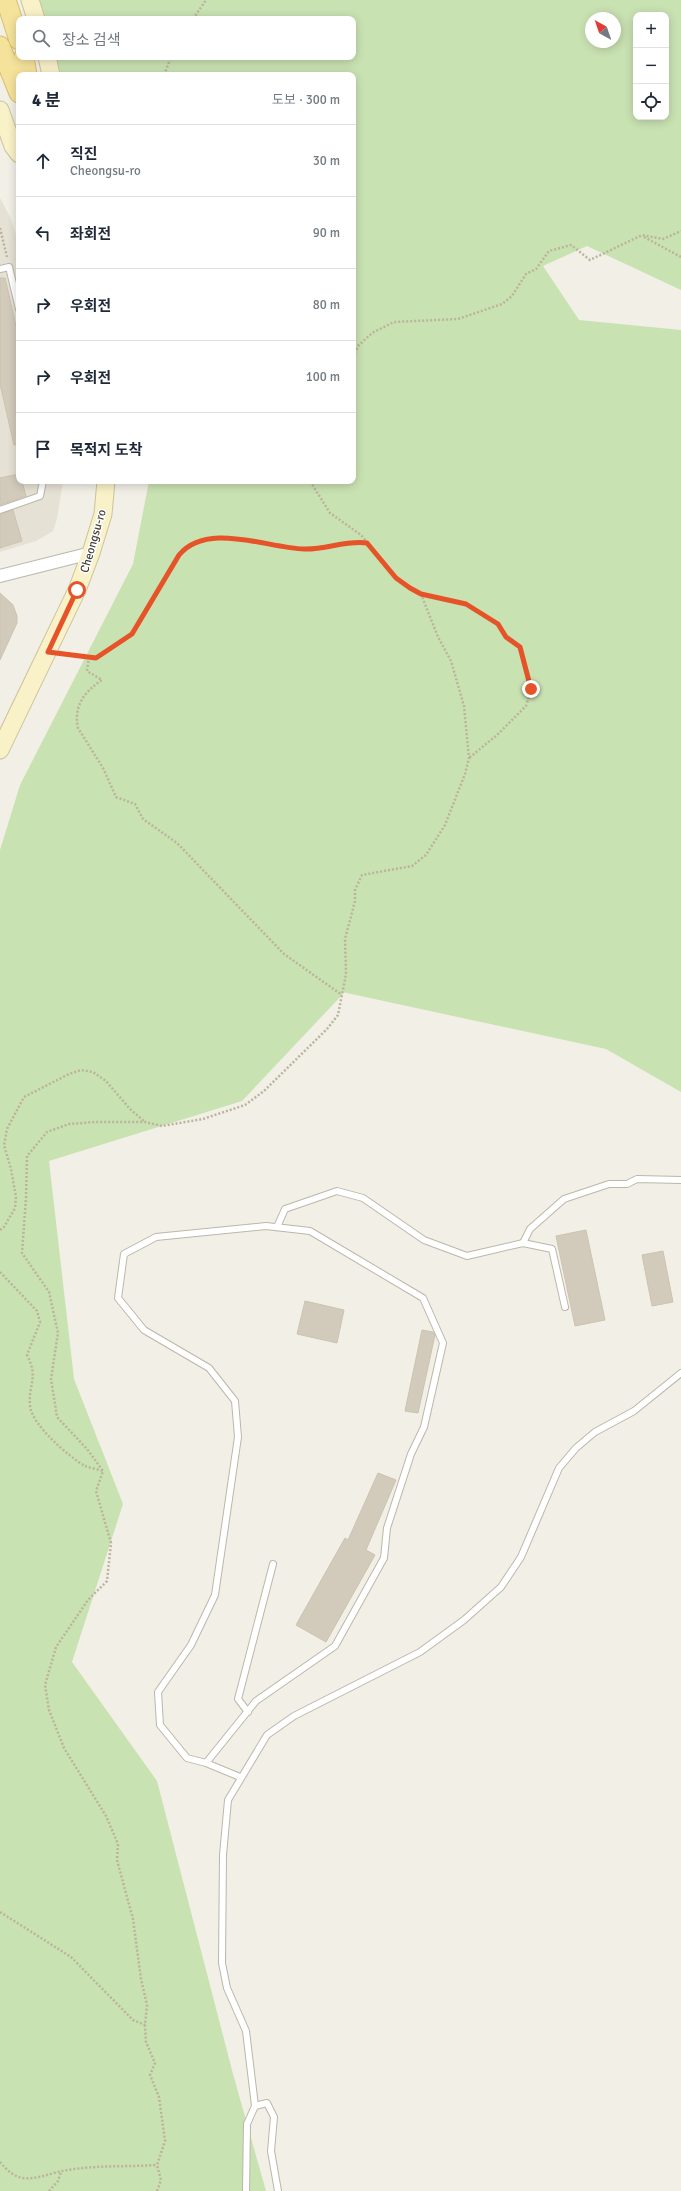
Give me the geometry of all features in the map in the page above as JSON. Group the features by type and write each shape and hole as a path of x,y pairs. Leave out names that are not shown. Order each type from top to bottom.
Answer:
{"main road":[{"path":"6,0 16,31"},
{"path":"30,0 35,16"},
{"path":"0,46 6,65 16,87"},
{"path":"48,60 50,72"},
{"path":"0,110 13,146 16,150"},
{"name":"Cheongsu-ro","path":"0,750 77,590 91,553 103,514 106,484"}],"street":[{"path":"0,576 91,553"}],"lane":[{"path":"0,269 9,267 16,296"},
{"path":"0,510 40,496 42,484"},
{"path":"522,1243 530,1229 564,1199 609,1184 627,1184 637,1178 681,1180"},
{"path":"277,1227 285,1210 337,1191 363,1198 424,1240 467,1256 522,1243 552,1249 565,1307"},
{"path":"206,1763 256,1701 335,1646 384,1558 387,1528 411,1454 424,1427 443,1343 423,1298 310,1231 266,1226 156,1237 124,1254 118,1298 144,1330 209,1368 235,1401 238,1437 215,1595 191,1645 158,1692 160,1725 187,1758 206,1763 240,1777"},
{"path":"246,2191 247,2124 255,2106 246,2032 227,1988 222,1963 223,1855 228,1800 240,1777 267,1735 294,1716 420,1652 464,1620 501,1587 521,1557 559,1468 576,1448 595,1432 634,1411 681,1373"},
{"path":"248,1712 238,1699 273,1564"},
{"path":"255,2106 267,2103 274,2117 271,2151 278,2191"}],"path":[{"path":"194,16 206,0"},
{"path":"165,72 170,60"},
{"path":"0,228 9,267"},
{"path":"356,350 358,346 372,333 394,322 458,319 502,304 512,296 526,274 536,269 549,251 571,245 590,260 642,235 663,239 681,231"},
{"path":"642,235 681,257"},
{"path":"312,484 330,513 361,535 396,578 421,594 466,604 481,612 498,624 506,637 520,647 531,689 526,706 497,735 469,758"},
{"path":"48,652 96,658 132,634 179,555 185,547 193,543 233,538 304,549 356,541 367,543"},
{"path":"103,1471 87,1449 57,1417 51,1379 58,1333 49,1292 22,1253 26,1198 26,1156 46,1132 69,1124 95,1122 145,1122 162,1126 203,1119 245,1105 264,1091 338,1015 346,974 345,939 355,901 355,890 362,875 412,866 426,855 445,825 465,774 469,758 464,706 451,661 438,637 421,594"},
{"path":"89,657 87,671 102,680 88,689 83,697 76,722 78,728 103,768 116,797 135,804 143,819 177,843 284,954 342,995"},
{"path":"0,1230 4,1227 14,1208 16,1197 11,1169 4,1145 7,1130 24,1097 69,1074 81,1070 93,1072 106,1081 130,1110 145,1122"},
{"path":"0,1272 37,1311 40,1322 27,1355 33,1368 30,1407 46,1433 55,1443 86,1466 103,1471"},
{"path":"103,1471 96,1491 112,1543 108,1581 88,1600 56,1647 45,1686 49,1710 64,1748 106,1816 118,1844 117,1860 133,1919 141,1979 147,2005 145,2026 146,2042 155,2063 150,2076 159,2097 165,2141 157,2165 161,2180 156,2191"},
{"path":"0,1912 71,1956 133,2020 145,2026"},
{"path":"0,2162 8,2172 22,2178 40,2178 61,2171 110,2165 127,2167 157,2165"},
{"path":"49,2191 58,2181 61,2171"}],"shaded area":[{"path":"0,198 11,219 16,235 16,484 63,484 57,519 53,531 36,541 0,552"}],"green space":[{"path":"39,0 681,0 681,290 587,246 543,266 579,320 681,330 681,1092 606,1049 342,992 342,995 242,1101 49,1161 74,1379 123,1504 72,1662 157,1781 233,2074 266,2191 0,2191 0,850 20,785 133,564 148,484 356,484 356,72 60,72 57,60 356,60 356,16 43,16"}],"building":[{"path":"0,278 5,278 16,326 16,445 14,445 0,384"},
{"path":"16,475 16,484 23,484 26,496 0,505 0,478"},
{"path":"13,510 22,541 0,548 0,514"},
{"path":"0,593 13,605 17,616 17,623 0,660"},
{"path":"586,1230 605,1320 575,1326 556,1236"},
{"path":"663,1251 673,1302 652,1306 642,1255"},
{"path":"305,1301 344,1310 337,1343 297,1334"},
{"path":"422,1330 433,1332 435,1335 418,1413 405,1411"},
{"path":"378,1473 396,1480 366,1550 375,1555 326,1642 296,1625 345,1538 348,1540"}],"route":[{"path":"77,590 48,652 96,658 132,634 142,620 179,555 185,547 193,543 212,539 233,538 304,549 322,548 356,541 367,543 396,578 410,588 421,594 466,604 498,624 506,637 520,647 531,689"}]}
